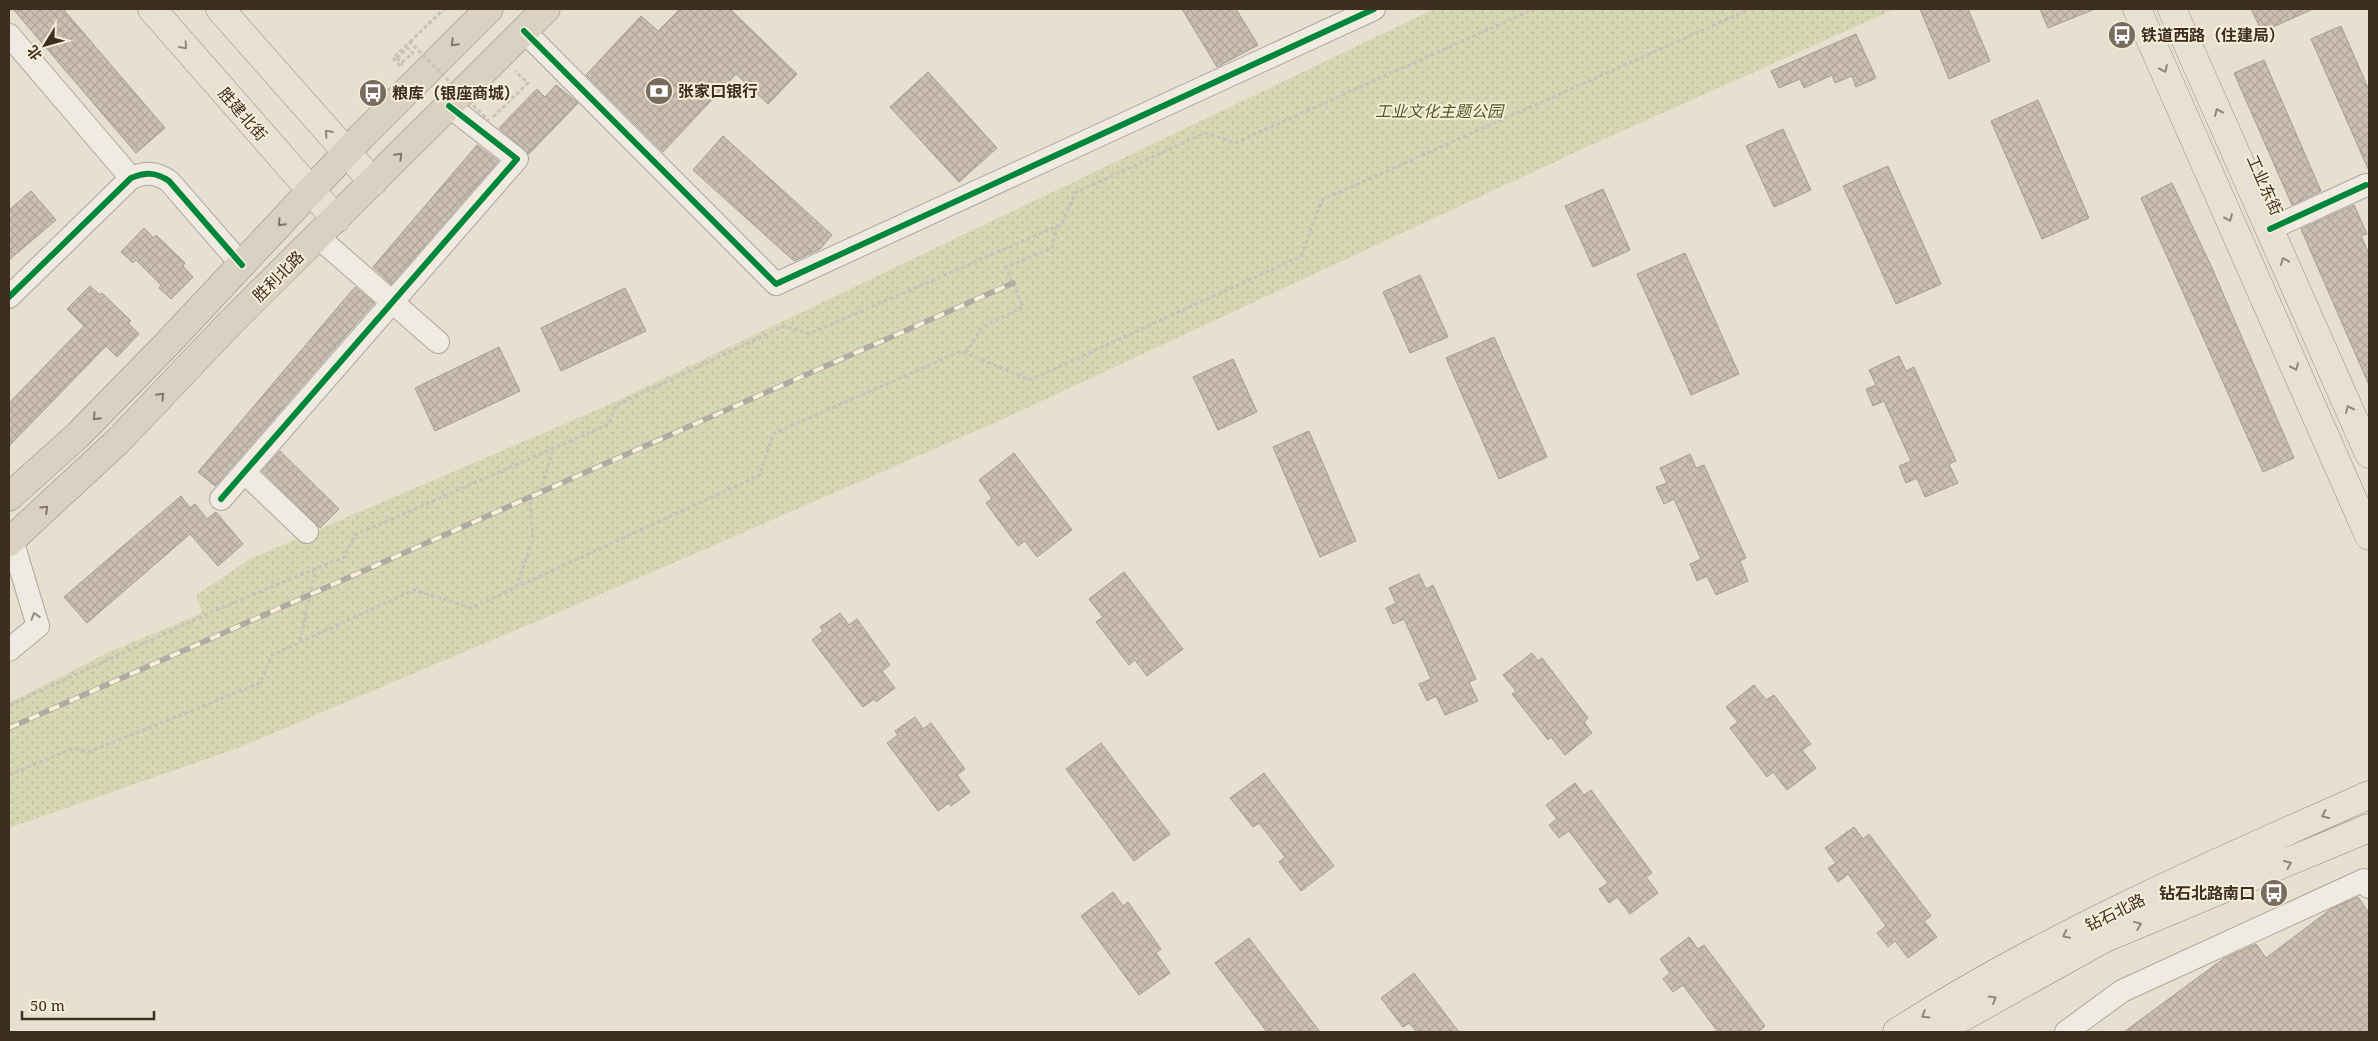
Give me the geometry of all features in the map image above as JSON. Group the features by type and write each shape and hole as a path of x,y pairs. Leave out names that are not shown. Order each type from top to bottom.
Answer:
{"highway":[{"name":"胜利北路","path":"9,497 78,435 242,265 346,153 489,9"},
{"name":"胜利北路","path":"10,541 118,441 231,322 546,9"}],"main road":[{"name":"胜建北街","path":"152,9 310,192 327,228"},
{"path":"220,9 373,182"},
{"path":"2137,9 2369,536"},
{"name":"工业东街","path":"2172,9 2369,454"},
{"name":"钻石北路","path":"1897,1032 2025,955 2254,846 2369,795"},
{"name":"钻石北路","path":"1936,1032 2105,938 2369,828"}],"street":[{"path":"524,32 776,284 1374,9"},
{"path":"9,35 131,178"},
{"path":"221,499 517,159 449,106"},
{"path":"9,298 131,178 142,174 158,173 169,181 242,265"},
{"path":"2270,229 2368,187"},
{"path":"327,228 392,302 438,342"},
{"path":"9,272 24,273 38,269"},
{"path":"244,472 307,532"},
{"path":"9,650 38,626 10,541"},
{"path":"2066,1032 2122,991 2364,880 2369,887"}],"path":[{"path":"397,58 408,48 413,53 400,65 393,58 444,9"},
{"path":"9,713 12,704 216,610 344,557 355,535 609,424 615,406 784,326 809,334 1062,224 1075,193 1205,133 1235,144 1534,9"},
{"path":"9,775 74,748 89,752 260,683 272,655 414,590 471,608 516,588 760,475 773,434 961,351 1030,380 1301,256 1322,200 1750,9"},
{"path":"1772,9 1778,9"},
{"path":"410,42 489,121 528,83"},
{"path":"966,353 982,327 1023,307 1006,267 1052,248 1057,226"},
{"path":"516,588 533,540 530,498 539,494 554,448"},
{"path":"300,642 316,568"}],"green space":[{"name":"工业文化主题公园","path":"1434,9 1895,9 1589,146 1003,419 655,571 238,748 9,828 9,703 109,652 202,613 196,595 252,558 606,406"}],"building":[{"path":"13,9 63,9 165,128 136,153"},
{"path":"680,9 730,9 797,74 768,104 736,74 663,152 586,75 641,16 658,31"},
{"path":"1182,9 1236,9 1258,45 1217,67"},
{"path":"1920,9 1968,9 1990,61 1949,79"},
{"path":"2040,9 2095,9 2048,28"},
{"path":"2251,9 2313,9 2262,32"},
{"path":"2341,26 2369,90 2369,171 2311,39"},
{"path":"1856,34 1876,78 1856,87 1852,76 1835,83 1832,75 1804,88 1800,79 1779,88 1771,71"},
{"path":"2264,60 2321,191 2292,205 2234,73"},
{"path":"928,72 997,148 959,182 890,107"},
{"path":"556,85 578,103 529,154 499,128 537,89 545,97"},
{"path":"2038,100 2089,218 2042,239 1991,121"},
{"path":"1783,129 1811,190 1774,207 1746,146"},
{"path":"723,136 832,235 820,249 794,261 693,170"},
{"path":"477,145 498,161 391,284 373,267"},
{"path":"1888,166 1941,284 1896,304 1843,186"},
{"path":"2172,183 2212,268 2294,458 2263,472 2141,198"},
{"path":"1603,189 1630,250 1593,267 1565,206"},
{"path":"31,191 56,220 9,260 9,210"},
{"path":"2354,205 2367,234 2361,236 2369,254 2369,385 2301,229"},
{"path":"144,228 154,238 156,235 185,263 183,266 193,277 171,299 159,288 161,285 136,260 133,263 121,252"},
{"path":"1685,253 1739,374 1691,395 1637,274"},
{"path":"1420,275 1448,337 1410,353 1383,292"},
{"path":"90,286 100,295 102,293 131,321 128,323 139,334 117,357 106,346 9,446 9,403 84,326 67,309"},
{"path":"355,287 374,303 215,486 198,472"},
{"path":"625,288 646,331 561,371 541,328"},
{"path":"1494,337 1547,457 1499,479 1446,358"},
{"path":"499,347 520,391 435,431 415,388"},
{"path":"1899,356 1906,371 1914,367 1956,461 1949,464 1958,483 1925,497 1917,478 1906,483 1899,466 1911,461 1884,401 1873,406 1866,389 1876,385 1869,370"},
{"path":"1233,359 1257,412 1218,430 1193,377"},
{"path":"1309,431 1356,541 1320,557 1273,447"},
{"path":"280,451 339,509 320,528 262,471"},
{"path":"1014,453 1072,530 1037,557 1025,541 1018,546 986,503 992,498 979,480"},
{"path":"1690,454 1696,468 1704,465 1746,558 1740,561 1748,581 1716,595 1707,576 1697,581 1690,564 1701,559 1674,499 1664,504 1656,487 1667,483 1660,468"},
{"path":"181,496 190,508 195,504 207,519 216,512 243,544 218,566 190,534 87,623 64,597"},
{"path":"1124,572 1183,649 1147,676 1135,660 1129,665 1096,622 1103,617 1089,599"},
{"path":"1419,574 1426,589 1433,585 1476,679 1469,682 1478,701 1445,715 1436,696 1427,701 1419,684 1431,679 1404,619 1393,624 1386,608 1396,603 1389,588"},
{"path":"840,613 849,625 857,619 890,665 882,671 895,688 876,702 874,699 863,707 812,640 823,631 820,627"},
{"path":"1532,653 1538,661 1542,658 1588,718 1584,722 1592,733 1565,755 1551,737 1548,740 1512,694 1516,691 1503,675"},
{"path":"1754,685 1766,700 1774,695 1811,744 1802,750 1816,768 1787,790 1773,772 1767,777 1730,728 1738,722 1726,707"},
{"path":"915,717 923,729 931,723 965,769 957,775 970,792 951,806 949,803 938,811 887,743 898,735 895,731"},
{"path":"1101,743 1170,834 1134,861 1066,769"},
{"path":"1264,773 1334,866 1301,891 1279,862 1285,857 1259,823 1253,827 1230,798"},
{"path":"1575,783 1584,795 1591,790 1652,873 1646,877 1658,893 1630,914 1617,897 1609,903 1599,889 1608,883 1569,831 1559,838 1549,825 1557,819 1546,805"},
{"path":"1854,827 1863,839 1869,834 1931,916 1924,921 1937,937 1908,958 1895,941 1888,947 1877,933 1886,926 1848,874 1838,882 1828,868 1836,863 1825,848"},
{"path":"1113,892 1123,906 1128,902 1161,949 1156,953 1170,973 1139,995 1081,916"},
{"path":"2358,897 2369,913 2369,1032 2124,1032 2223,959 2256,944 2266,958 2331,909"},
{"path":"1689,937 1698,949 1704,945 1765,1026 1758,1032 1718,1032 1683,985 1673,992 1663,979 1670,973 1660,959"},
{"path":"1249,938 1320,1032 1267,1032 1215,963"},
{"path":"1414,973 1459,1032 1417,1032 1409,1023 1403,1027 1381,998"}],"railway":[{"path":"9,728 1013,283"}],"cycle path":[{"path":"524,31 776,284 1374,9"},
{"path":"221,499 517,159 449,106"},
{"path":"9,297 131,178 146,174 160,176 169,181 242,265"},
{"path":"2270,229 2366,185"}],"place":[{"name":"铁道西路（住建局）","path":"2122,35"},
{"name":"张家口银行","path":"659,91"},
{"name":"粮库（银座商城）","path":"373,93"},
{"name":"钻石北路南口","path":"2274,893"}]}
